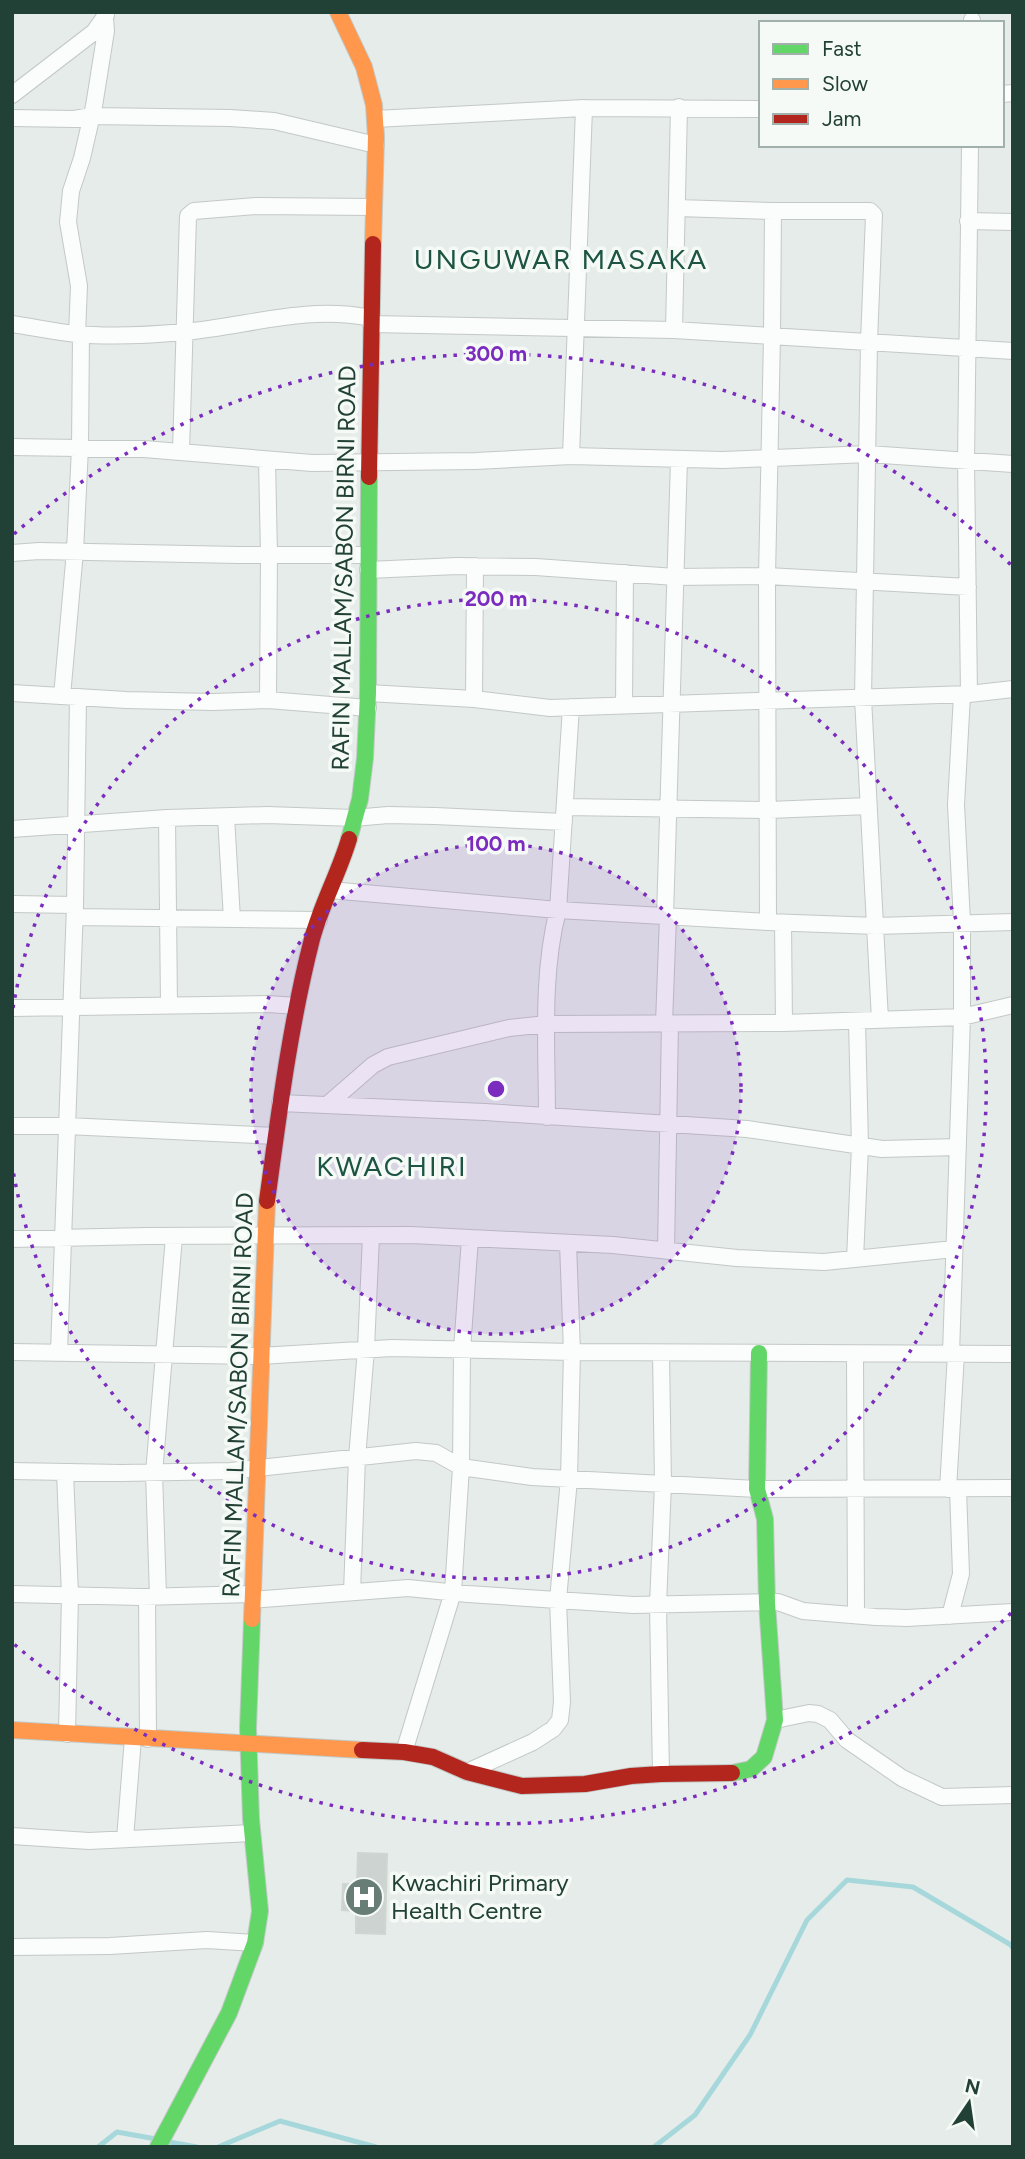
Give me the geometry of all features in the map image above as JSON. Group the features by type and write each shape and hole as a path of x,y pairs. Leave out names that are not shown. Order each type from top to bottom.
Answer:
{"street":[{"name":"RAFIN MALLAM/SABON BIRNI ROAD","path":"159,2146 229,2012 255,1943 260,1911 252,1833 249,1744 263,1237 280,1103 297,1006 313,935 345,853 360,799 365,758 376,145 374,105 364,67 338,12"},
{"path":"12,95 94,32 106,15"},
{"path":"59,1352 77,826 70,696 80,448 79,286 68,222 71,191 92,116 106,31 106,15"},
{"path":"674,330 678,107"},
{"path":"375,118 584,108 759,109"},
{"path":"571,456 584,108"},
{"path":"12,118 74,119 92,116 274,121 376,145"},
{"path":"950,1616 961,1574 953,1489 954,1250 962,1017 962,922 956,805 965,694 968,587 966,461 970,147"},
{"path":"181,452 187,220 194,211 256,206 374,207"},
{"path":"677,208 870,211 874,215 869,342 863,698 880,1020"},
{"path":"773,211 767,576 769,810 784,1023"},
{"path":"968,221 1013,222"},
{"path":"12,324 79,334 185,332 305,313 347,313 371,321 674,330 1013,351"},
{"path":"12,447 144,449 312,463 476,461 571,456 768,460 867,454 1013,464"},
{"path":"267,460 268,700"},
{"path":"666,1250 667,809 679,460"},
{"path":"12,553 75,551 269,555 368,562 536,566 675,577 767,576 968,587"},
{"path":"474,699 475,566"},
{"path":"624,705 625,573"},
{"path":"12,692 213,702 474,699 550,708 965,694 1013,689"},
{"path":"547,1117 547,968 558,910 571,707"},
{"path":"12,829 167,818 267,815 354,818 564,815 667,809 769,810 868,806"},
{"path":"226,817 232,919"},
{"path":"167,818 169,1005"},
{"path":"330,890 558,910 775,923 876,926 1013,922"},
{"path":"12,904 169,919 319,920"},
{"path":"12,1008 268,1004 297,1006"},
{"path":"327,1105 373,1065 388,1057 509,1028 547,1024 784,1023 962,1017 1013,1005"},
{"path":"855,1259 860,1146 857,1021"},
{"path":"280,1103 485,1112 747,1129 882,1149 958,1147"},
{"path":"12,1126 276,1136"},
{"path":"12,1239 371,1236 470,1238 824,1262 954,1250"},
{"path":"352,1592 357,1458 366,1349 371,1236"},
{"path":"125,1839 140,1738 153,1596 154,1473 174,1237"},
{"path":"404,1752 453,1592 461,1467 461,1350 470,1238"},
{"path":"467,1772 533,1742 553,1729 560,1720 562,1702 558,1600 569,1479 572,1352 568,1243"},
{"path":"12,1352 260,1356 366,1349 1013,1354"},
{"path":"661,1353 663,1484 658,1605 661,1774"},
{"path":"12,1730 404,1752 433,1757 467,1772 522,1786 585,1784 661,1774 736,1773 751,1769 764,1757 775,1720 767,1603 765,1519 757,1489 759,1353"},
{"path":"855,1354 856,1615"},
{"path":"12,1471 231,1471 415,1451 436,1453 461,1467 532,1477 757,1489 1013,1488"},
{"path":"65,1472 70,1595 67,1734"},
{"path":"12,1594 252,1597 408,1588 633,1605 778,1602 803,1611 907,1618 1013,1612"},
{"path":"775,1720 809,1713 818,1714 830,1720 847,1741 902,1778 942,1797 1013,1794"},
{"path":"12,1836 89,1841 252,1833"},
{"path":"12,1947 110,1946 207,1940 255,1943"}],"building":[{"name":"Kwachiri Primary Health Centre","path":"358,1853 387,1854 385,1934 356,1933 356,1911 342,1910 343,1884 357,1884"}],"waterway":[{"path":"654,2147 695,2115 750,2035 807,1920 847,1880 913,1887 1013,1948"},
{"path":"218,2147 280,2121 376,2147"},
{"path":"98,2147 117,2132 156,2139"},
{"path":"169,2142 197,2147"}],"traffic: fast":[{"path":"349,839 360,799 365,758 369,477"},
{"path":"732,1773 751,1769 764,1757 775,1720 767,1603 765,1519 757,1489 759,1353"},
{"path":"158,2147 229,2013 255,1943 260,1911 251,1819 248,1728 252,1619"}],"traffic: slow":[{"path":"338,12 364,67 374,105 376,137 373,244"},
{"path":"252,1619 267,1201"},
{"path":"12,1730 362,1750"}],"traffic: jam":[{"path":"369,477 373,244"},
{"path":"267,1201 286,1069 304,971 316,926 349,839"},
{"path":"362,1750 404,1752 433,1757 467,1772 522,1786 585,1784 661,1774 732,1773"}],"place":[{"name":"Kwachiri Primary Health Centre","path":"364,1897"}],"district":[{"name":"UNGUWAR MASAKA","path":"561,259"},
{"name":"KWACHIRI","path":"392,1166"}]}
